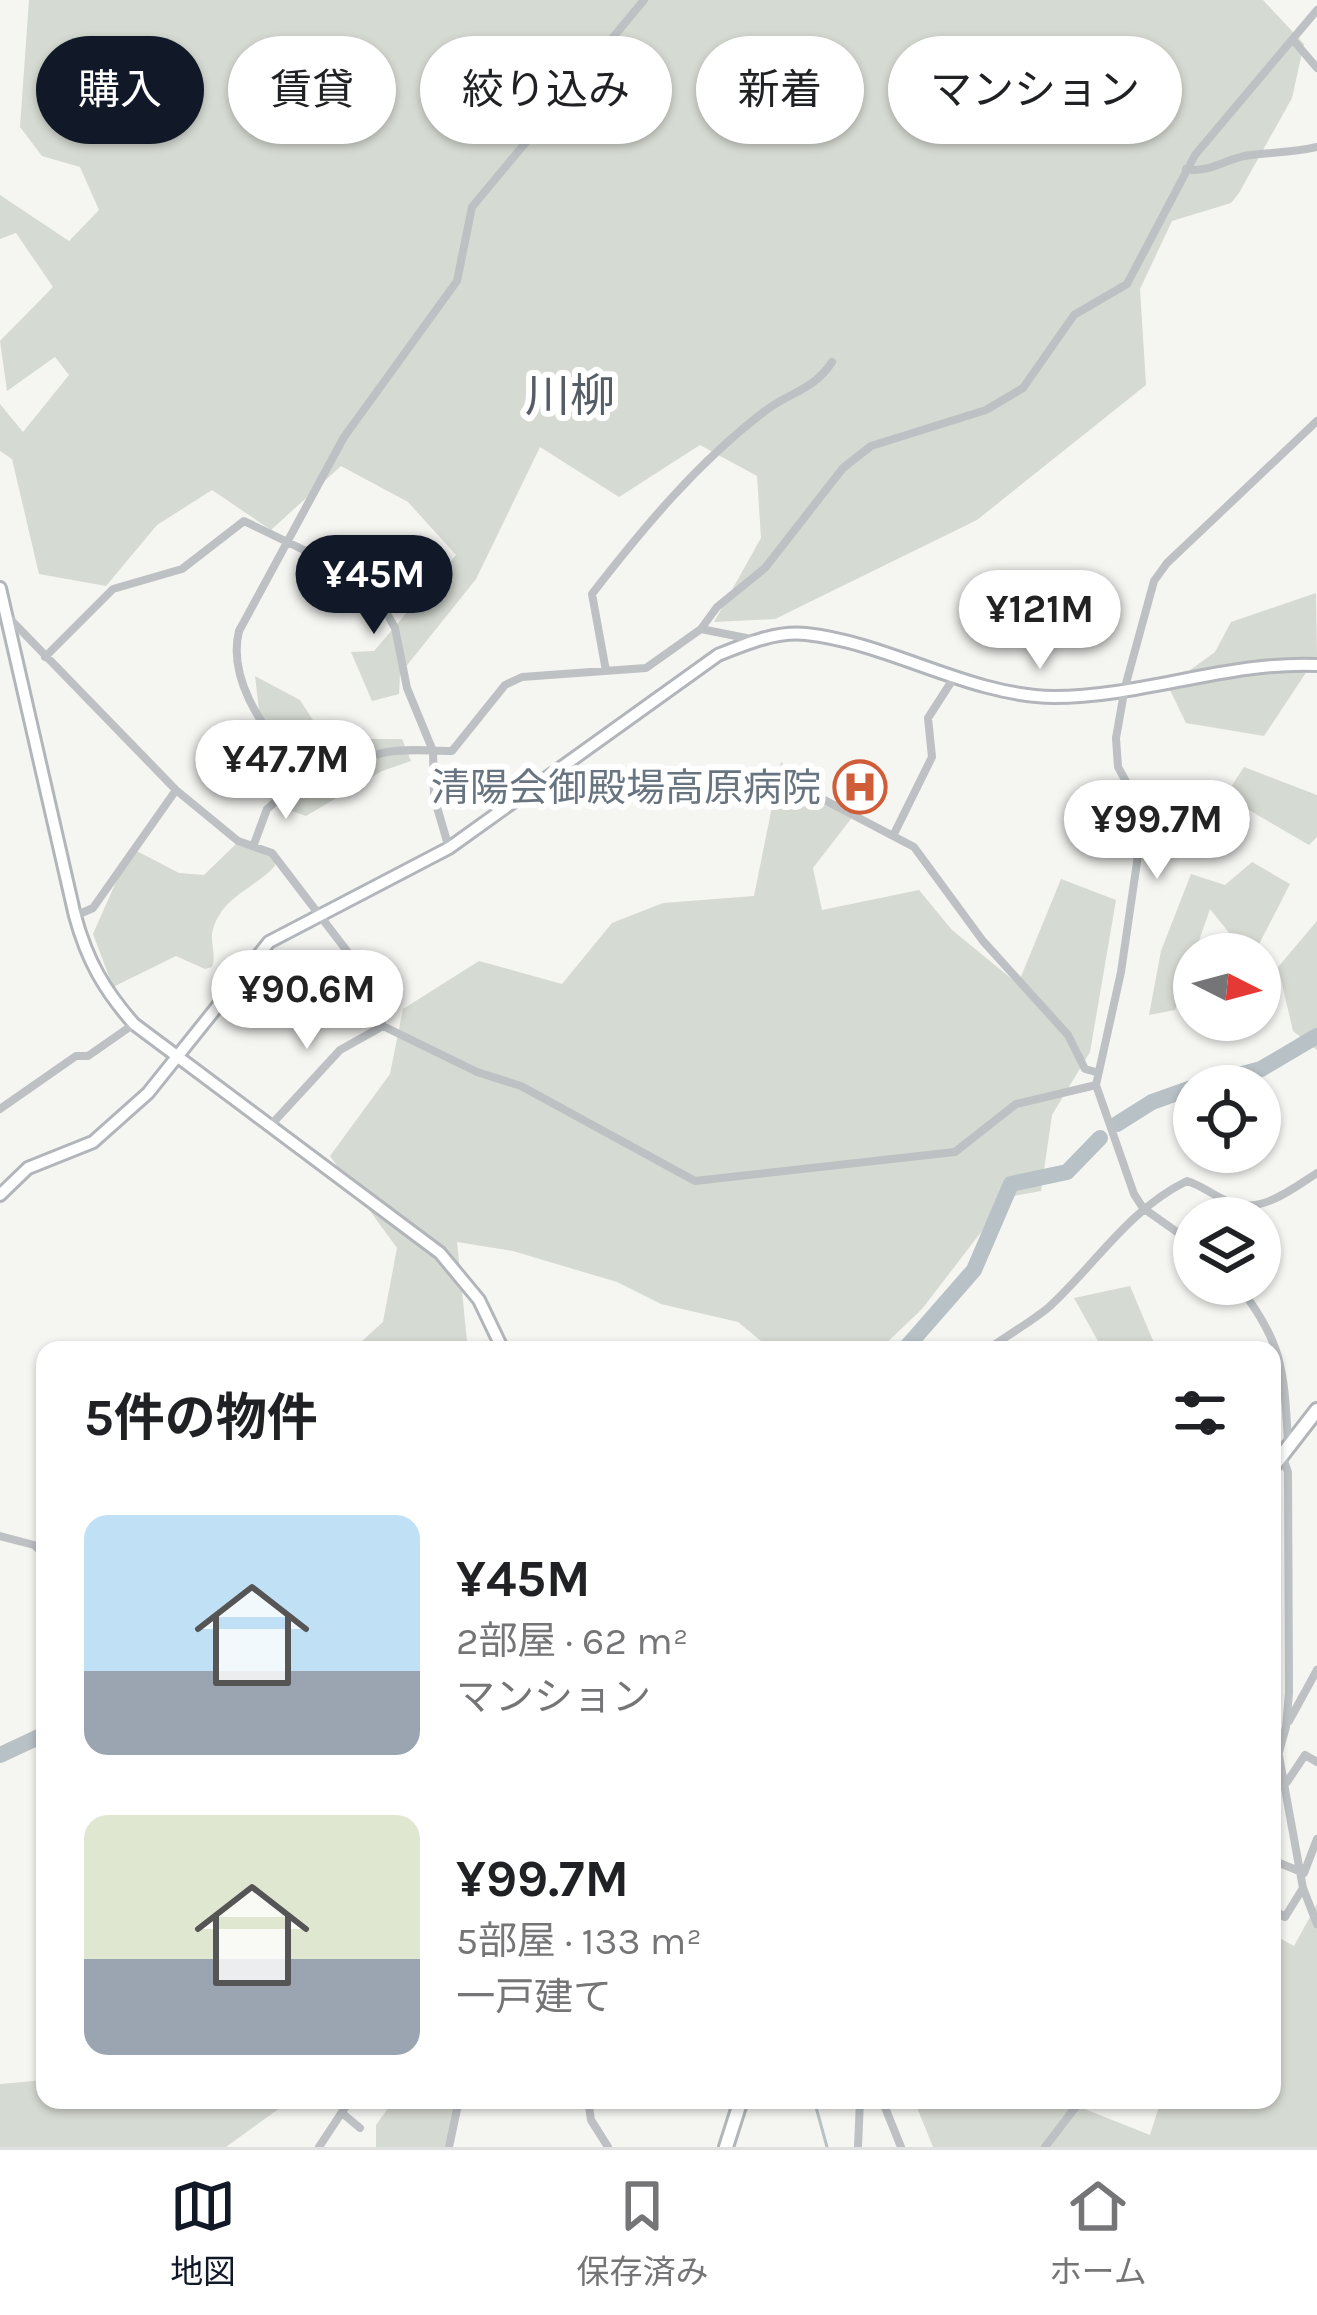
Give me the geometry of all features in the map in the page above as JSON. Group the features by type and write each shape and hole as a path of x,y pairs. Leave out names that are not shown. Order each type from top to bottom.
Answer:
{"main road":[{"path":"1281,1456 1317,1409"},
{"path":"726,2147 737,2109"}],"street":[{"path":"254,844 267,809 295,785 298,773 255,717 236,646 287,538 344,437 457,281 472,207 644,0"},
{"path":"295,785 321,791 333,786 357,761 385,752 452,751 505,685 522,677 646,668 701,629 717,607 788,544 843,468 871,446 986,410 1023,388 1074,315 1127,284 1186,169 1317,10"},
{"path":"1294,41 1317,68"},
{"path":"1186,169 1202,171 1249,154 1284,155 1317,147"},
{"path":"607,671 592,595 659,508 767,409 814,386 832,362"},
{"path":"1173,1229 1143,1208 1114,1146 1096,1085 1121,972 1143,830 1140,802 1118,767 1116,738 1125,687 1154,581 1167,563 1317,421"},
{"path":"45,657 112,590 182,569 244,521 287,538 367,588 386,611 407,688 433,751 434,797 449,848"},
{"path":"0,588 75,916 97,976 134,1024 453,1265 479,1300 499,1341"},
{"path":"11,620 176,790 238,841 272,854 350,955 383,1026 477,1072 520,1086 695,1181 955,1152 1016,1104 1096,1085"},
{"path":"701,629 755,640"},
{"path":"0,642 13,634"},
{"path":"0,1196 28,1168 104,1134 178,1056 269,942 449,848 718,655 755,640 805,634 955,676 1053,697 1263,665 1317,665"},
{"path":"893,836 932,758 928,718 955,676"},
{"path":"777,775 914,848 982,941 1068,1035 1085,1069 1096,1072"},
{"path":"75,916 93,908 176,790"},
{"path":"0,1109 76,1056 89,1055 134,1024"},
{"path":"269,1126 340,1050 383,1026"},
{"path":"1000,1341 1048,1307 1143,1208 1186,1181 1232,1204 1254,1205 1274,1201 1317,1173"},
{"path":"1253,1305 1276,1341"},
{"path":"1281,1355 1288,1472 1286,1727"},
{"path":"0,1536 36,1546"},
{"path":"1281,1744 1317,1670"},
{"path":"1287,1784 1305,1755 1317,1762"},
{"path":"1281,1765 1304,1873 1303,1888 1317,1924"},
{"path":"1304,1873 1317,1839"},
{"path":"1281,1864 1304,1873"},
{"path":"1281,1915 1285,1917 1303,1888"},
{"path":"319,2147 344,2109"},
{"path":"449,2147 457,2109"},
{"path":"589,2109 608,2147"},
{"path":"858,2147 860,2109"},
{"path":"886,2109 901,2147"},
{"path":"1045,2147 1074,2109"},
{"path":"342,2113 360,2128"}],"shaded area":[{"path":"29,0 1263,0 1304,44 1292,98 1239,193 1231,203 1172,221 1140,289 1146,385 977,520 775,619 714,622 761,538 757,476 700,445 619,497 540,447 476,579 400,674 399,694 372,701 351,652 374,651 456,555 408,502 341,466 271,530 212,490 157,525 106,586 39,574 12,459 0,451 0,404 23,432 69,375 55,357 7,391 0,341 53,287 16,233 0,239 0,195 69,241 99,210 80,167 42,156 20,127"},
{"path":"1316,593 1317,656 1264,736 1186,723 1168,686 1215,652 1231,622"},
{"path":"255,676 300,700 320,731 318,746 281,737 260,718"},
{"path":"362,739 402,739 411,761 382,771 306,816 278,806 295,791 340,779 347,753"},
{"path":"781,762 815,796 857,811 813,868 822,910 919,890 952,930 1018,984 1061,879 1116,900 1090,1052 1052,1115 1041,1191 1008,1197 922,1309 888,1341 761,1341 738,1322 661,1304 617,1282 513,1251 457,1242 467,1341 362,1341 383,1322 397,1248 330,1156 390,1074 403,1009 479,961 562,984 612,923 663,903 754,896"},
{"path":"1244,767 1317,795 1317,837 1309,845 1225,796"},
{"path":"236,844 274,856 275,866 224,908 212,934 212,967 205,969 176,956 113,987 93,934 131,848 179,873 204,875"},
{"path":"1252,862 1290,884 1265,933 1229,933 1210,909 1202,933 1173,933 1173,1010 1149,1015 1161,951 1191,874 1225,885"},
{"path":"1317,921 1317,1050 1293,1031 1281,963"},
{"path":"1130,1286 1153,1341 1098,1341 1074,1298"},
{"path":"1317,1904 1317,2147 933,2147 918,2109 1085,2109 1150,2135 1158,2109 1281,2109 1281,1939 1294,1946"},
{"path":"36,2081 36,2109 279,2109 226,2147 0,2147 0,2084"},
{"path":"388,2109 455,2109 446,2147 376,2147 376,2125"}],"waterway":[{"path":"1268,1065 1317,1036"},
{"path":"1117,1124 1173,1094"},
{"path":"912,1341 974,1270 1011,1184 1067,1172 1100,1138"},
{"path":"0,1755 36,1738"},
{"path":"816,2109 827,2147"}],"place":[{"name":"清陽会御殿場高原病院","path":"860,787"}],"district":[{"name":"川柳","path":"570,395"}]}
